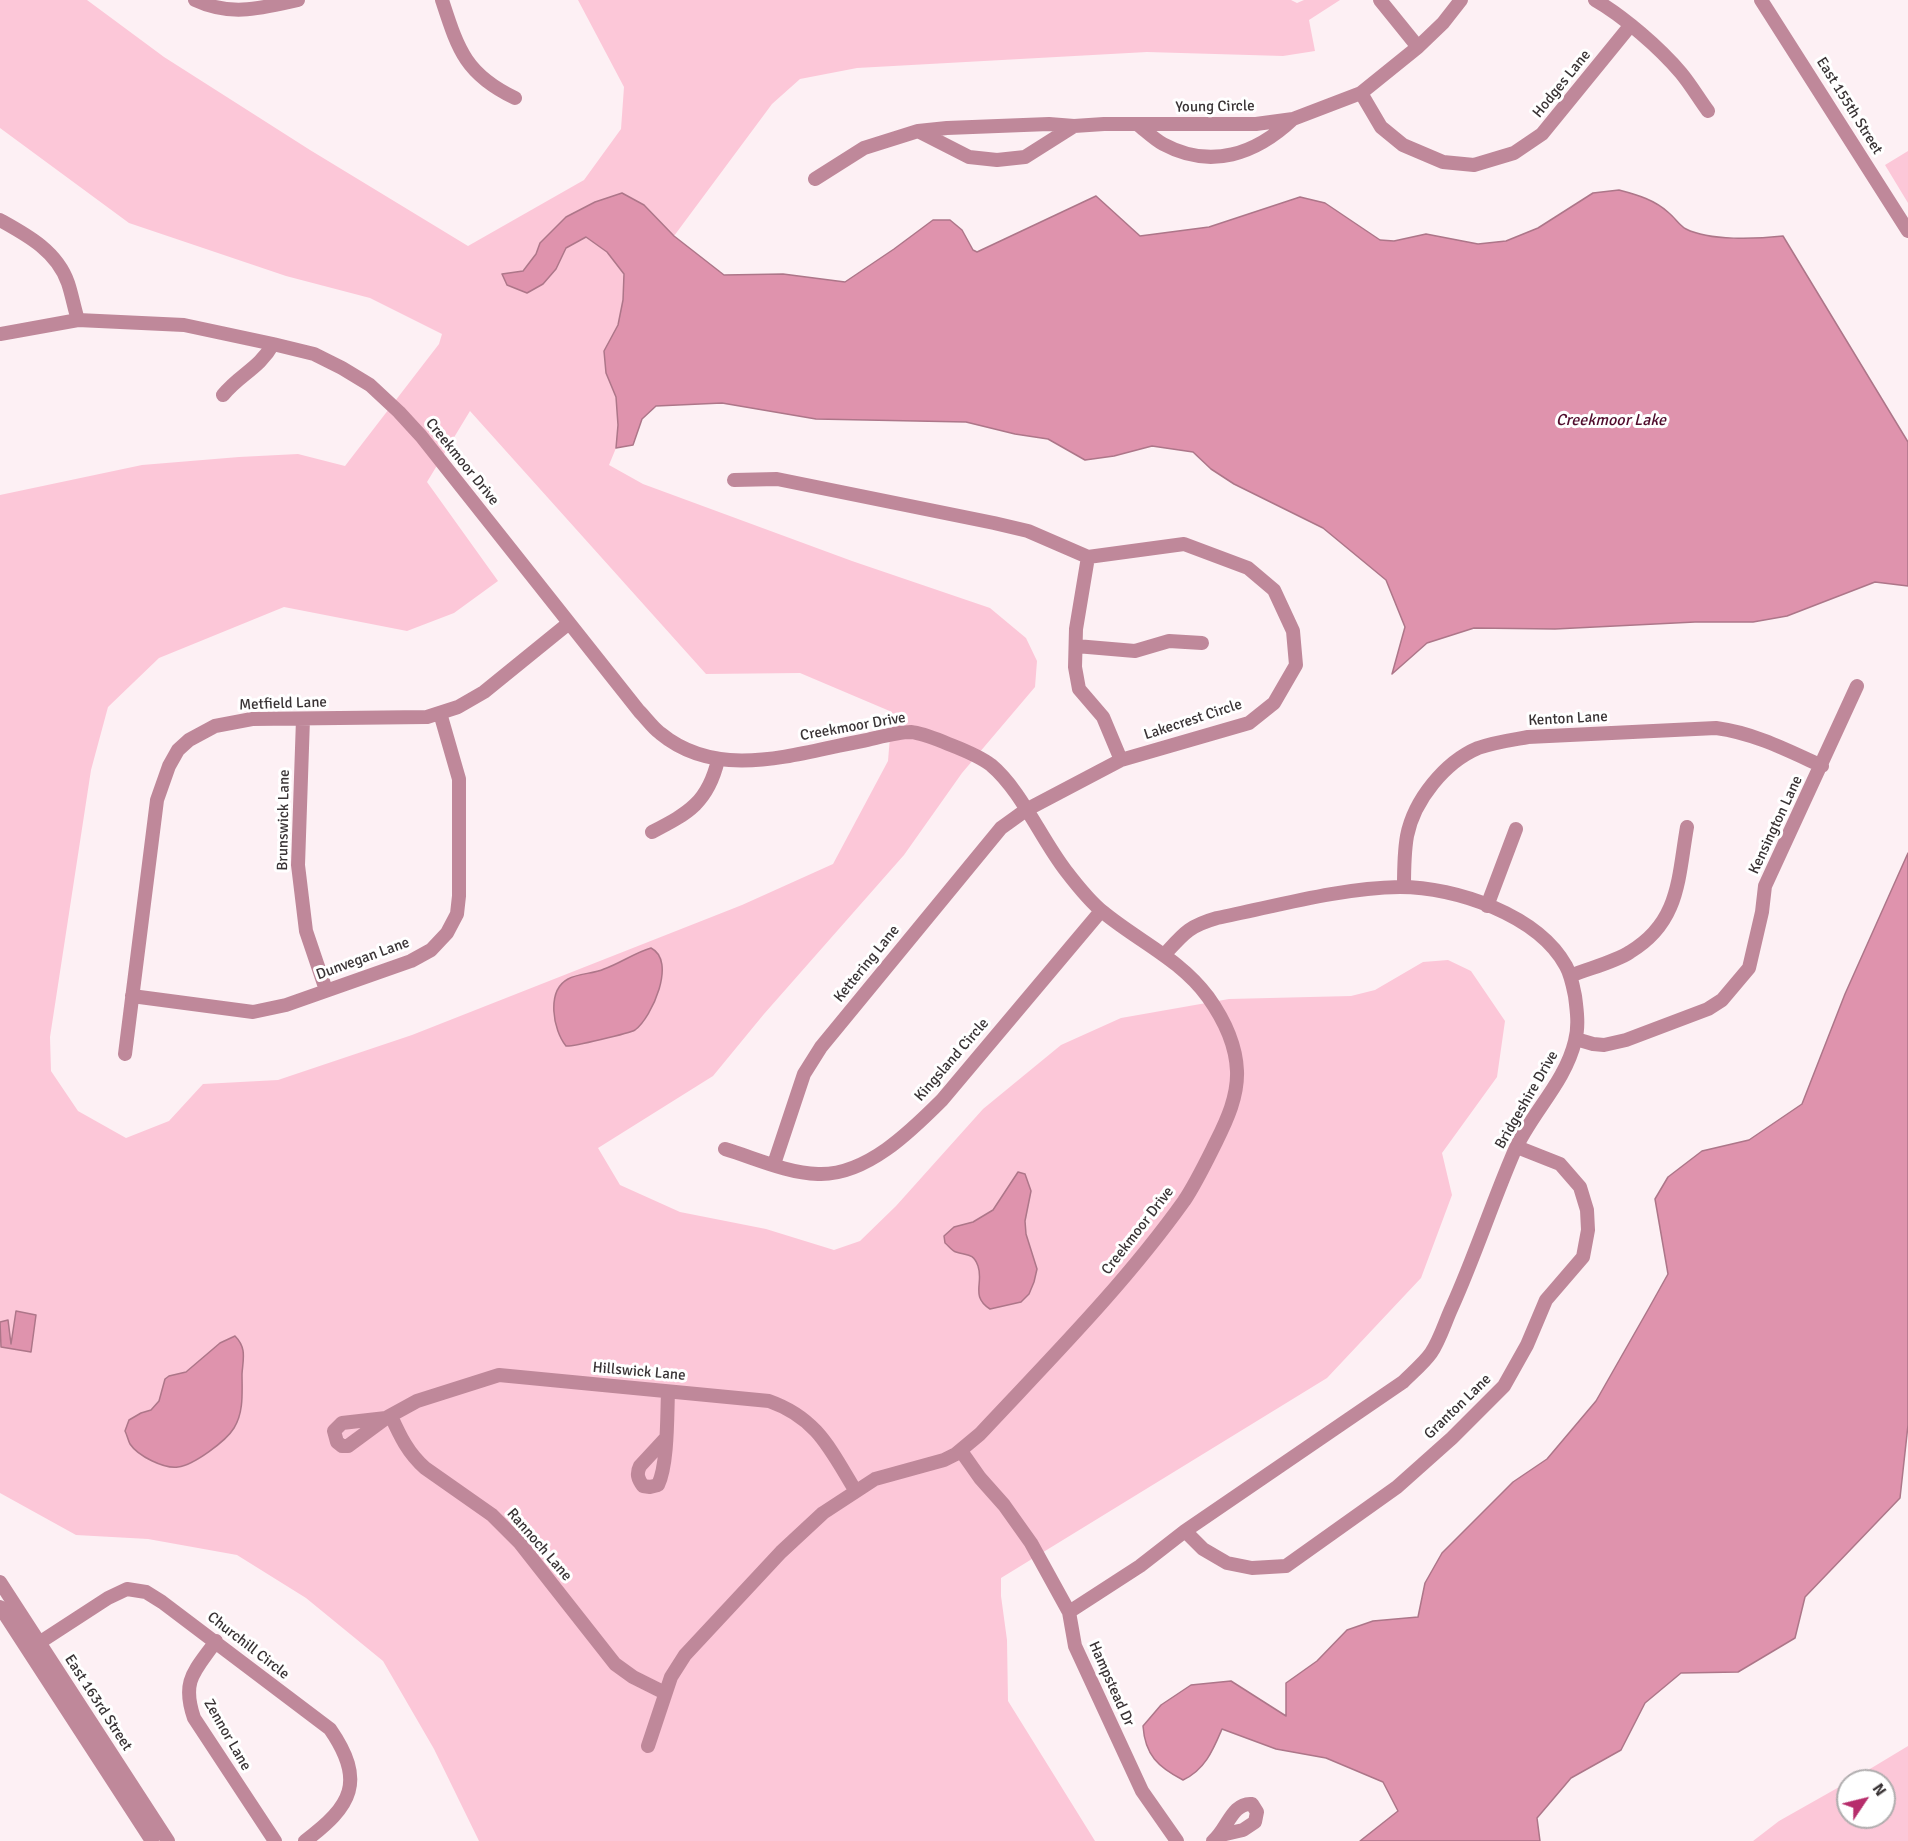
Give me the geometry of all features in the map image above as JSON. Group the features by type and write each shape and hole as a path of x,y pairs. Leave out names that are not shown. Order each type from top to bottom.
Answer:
{"street":[{"path":"195,0 220,8 249,11 298,0"},
{"path":"442,0 453,36 464,58 480,77 514,98"},
{"path":"1380,0 1418,47"},
{"name":"Young Circle","path":"815,178 864,148 918,131 1049,124 1074,126 1256,124 1293,119 1361,93 1418,47 1443,23 1461,0"},
{"path":"1595,0 1655,46 1681,73 1708,111"},
{"name":"East 155th Street","path":"1761,0 1908,231"},
{"name":"Hodges Lane","path":"1361,93 1381,127 1403,145 1443,162 1474,165 1514,153 1542,134 1630,26"},
{"name":"Young Circle","path":"1137,124 1162,143 1189,155 1218,158 1247,151 1279,133 1293,119"},
{"path":"918,131 969,157 997,160 1025,157 1074,126"},
{"path":"0,220 35,239 56,261 67,281 78,320"},
{"name":"Creekmoor Drive","path":"0,334 78,320 184,325 314,354 342,368 370,386 421,436 639,711 660,733 682,748 718,760 772,759 911,732 965,750 991,766 1018,796 1065,870 1101,911 1165,954 1185,971 1208,997 1226,1027 1234,1052 1237,1073 1226,1122 1186,1199 1157,1237 1106,1297 981,1434 961,1451 944,1460 875,1479 855,1490 823,1513 781,1552 700,1638 676,1670 665,1693 648,1746"},
{"path":"223,395 234,381 250,372 266,356 273,344"},
{"path":"734,480 777,479 1028,531 1088,557 1076,629 1075,667 1079,689 1103,717 1121,760"},
{"name":"Lakecrest Circle","path":"1026,810 1121,760 1249,723 1274,703 1296,665 1293,631 1274,590 1248,568 1184,544 1088,557"},
{"name":"Metfield Lane","path":"124,1054 157,800 169,766 178,750 189,740 214,726 252,719 427,717 458,707 484,692 569,623"},
{"path":"1076,646 1135,651 1169,641 1202,643"},
{"name":"Kensington Lane","path":"1576,1039 1604,1045 1626,1040 1708,1009 1722,1000 1737,985 1749,969 1762,912 1765,886 1857,686"},
{"name":"Dunvegan Lane","path":"132,996 254,1012 286,1005 411,961 431,950 447,933 457,914 459,896 459,779 440,712"},
{"name":"Brunswick Lane","path":"303,719 298,865 306,931 326,990"},
{"name":"Kenton Lane","path":"1404,887 1407,834 1418,806 1435,782 1455,762 1476,749 1499,741 1528,737 1716,728 1762,739 1822,766"},
{"path":"652,832 675,820 700,800 713,778 718,760"},
{"name":"Kettering Lane","path":"774,1164 804,1074 821,1047 1001,828 1026,810"},
{"path":"1570,976 1629,953 1659,929 1674,899 1686,827"},
{"path":"1488,906 1516,829"},
{"name":"Bridgeshire Drive","path":"1070,1612 1140,1566 1185,1531 1403,1382 1431,1352 1472,1263 1516,1147 1570,1060 1576,1039 1578,1012 1570,976 1566,966 1551,945 1533,929 1515,918 1446,892 1404,887 1366,889 1217,918 1188,929 1165,954"},
{"name":"Kingsland Circle","path":"725,1149 818,1174 837,1173 857,1167 876,1157 921,1121 942,1100 1101,911"},
{"name":"Granton Lane","path":"1185,1531 1203,1549 1227,1563 1252,1568 1286,1566 1397,1487 1452,1438 1504,1386 1527,1346 1546,1300 1583,1257 1588,1230 1587,1210 1580,1187 1560,1164 1516,1147"},
{"name":"Hillswick Lane","path":"389,1417 417,1401 499,1375 769,1401 794,1412 813,1426 827,1444 855,1490"},
{"path":"665,1439 668,1392"},
{"name":"Rannoch Lane","path":"389,1417 415,1459 492,1515 519,1542 615,1664 633,1677 665,1693"},
{"name":"Hampstead Dr","path":"961,1451 980,1478 1004,1505 1031,1544 1070,1612 1075,1646 1142,1791 1177,1841"},
{"name":"East 163rd Street","path":"0,1582 33,1646 152,1841"},
{"name":"Churchill Circle","path":"33,1646 108,1598 127,1589 146,1592 162,1602 330,1729 341,1746 351,1772 350,1790 341,1808 329,1823 305,1841"},
{"name":"East 163rd Street","path":"0,1607 33,1646 168,1841"},
{"name":"Zennor Lane","path":"216,1641 191,1677 188,1702 194,1718 275,1841"}],"shaded area":[{"path":"0,0 87,0 164,57 310,150 468,246 584,180 621,129 624,87 578,0 1291,0 1297,3 1304,0 1340,0 1309,20 1315,51 1283,56 1147,52 857,68 800,79 772,104 674,236 644,205 540,243 536,254 522,271 502,274 527,293 543,284 556,269 566,248 586,237 607,252 624,274 623,300 618,325 604,351 606,373 616,397 618,425 616,448 609,465 643,484 852,561 990,608 1026,638 1037,661 1035,687 962,773 904,855 764,1014 713,1076 598,1148 620,1185 680,1212 766,1229 834,1250 860,1241 896,1206 983,1109 1061,1045 1121,1018 1229,999 1351,996 1375,990 1423,962 1448,960 1471,971 1505,1021 1497,1077 1442,1153 1452,1195 1421,1278 1327,1378 1001,1578 1007,1640 1008,1701 1095,1841 479,1841 434,1749 383,1661 306,1598 237,1555 148,1539 76,1535 0,1493 0,495 142,465 298,454 345,466 439,344 442,334 370,298 286,276 129,223 0,128","holes":["470,411 706,674 800,673 892,712 888,761 833,864 742,905 412,1035 278,1080 203,1084 169,1121 126,1138 78,1111 51,1071 50,1037 91,770 108,707 159,658 284,607 407,631 454,613 498,581 427,482"]},
{"path":"1908,151 1908,203 1885,165"},
{"path":"1908,1746 1908,1841 1753,1841 1779,1821 1836,1789 1836,1829 1896,1829 1896,1769 1870,1769"}],"water":[{"name":"Creekmoor Lake","path":"1619,190 1652,201 1664,208 1684,228 1696,233 1733,238 1783,236 1908,442 1908,586 1875,582 1787,616 1753,622 1695,622 1555,629 1474,628 1427,643 1392,674 1405,627 1386,580 1323,528 1234,484 1211,469 1193,452 1152,446 1114,456 1085,460 1048,439 1015,434 966,422 816,419 722,403 656,406 642,419 633,445 616,448 618,425 616,397 606,373 604,351 618,325 623,300 624,274 607,252 586,237 566,248 556,269 543,284 527,293 507,285 502,274 523,271 536,254 540,243 566,217 595,202 622,193 644,205 674,236 724,275 783,274 845,282 933,220 950,220 962,230 973,250 977,252 1096,196 1140,236 1209,227 1300,197 1325,203 1380,240 1394,241 1426,234 1478,244 1506,241 1538,228 1593,193"},
{"path":"1908,853 1908,1425 1900,1498 1805,1597 1795,1638 1738,1672 1681,1673 1645,1703 1621,1750 1571,1778 1537,1818 1540,1841 1360,1841 1398,1811 1383,1782 1326,1758 1276,1749 1222,1729 1207,1759 1191,1776 1183,1780 1166,1770 1150,1752 1143,1726 1161,1705 1191,1685 1231,1681 1286,1716 1286,1683 1317,1661 1347,1630 1373,1621 1418,1617 1425,1583 1442,1553 1513,1482 1547,1459 1596,1401 1668,1274 1655,1199 1668,1177 1702,1151 1749,1140 1802,1104 1845,994"},
{"path":"651,948 658,955 662,964 662,976 654,1002 642,1023 631,1032 566,1046 561,1039 554,1011 554,1001 561,985 572,977 600,971"},
{"path":"1018,1172 1025,1174 1031,1191 1025,1221 1026,1234 1037,1269 1029,1294 1021,1302 990,1309 984,1304 979,1294 979,1272 976,1262 971,1256 953,1250 945,1243 944,1236 954,1227 973,1222 993,1210"},
{"path":"16,1311 36,1315 31,1352 1,1347 0,1322 8,1320 11,1344"},
{"path":"235,1336 239,1340 243,1354 242,1402 237,1422 230,1433 201,1457 178,1467 159,1464 134,1449 125,1431 129,1420 151,1410 159,1401 165,1379 186,1372 220,1343"}]}
